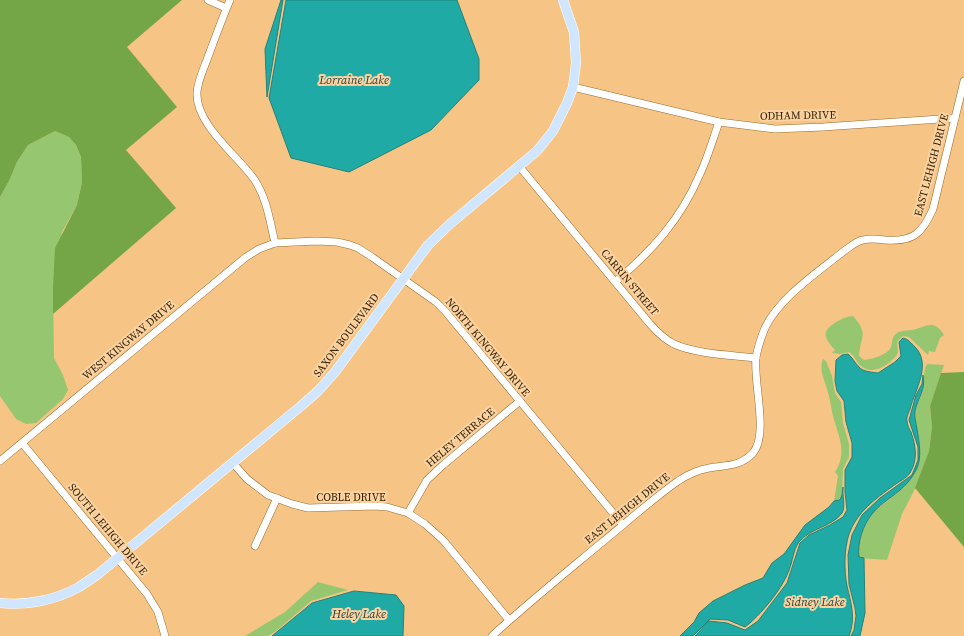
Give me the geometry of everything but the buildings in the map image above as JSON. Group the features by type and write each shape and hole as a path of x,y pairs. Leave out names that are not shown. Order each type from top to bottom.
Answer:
{"main road":[{"name":"SAXON BOULEVARD","path":"0,603 23,604 61,595 78,588 118,558 313,395 335,372 403,278 435,238 537,151 553,131 562,116 573,87 576,62 574,32 563,0"}],"street":[{"path":"208,0 226,8"},
{"path":"230,0 198,82 198,102 207,124 254,180 261,192 275,243"},
{"name":"EAST LEHIGH DRIVE","path":"492,636 509,620 666,489 696,472 709,468 738,464 747,459 754,451 759,441 760,427 756,358 764,329 773,314 788,298 844,251 862,240 873,238 905,240 917,235 927,223 933,209 964,81"},
{"name":"ODHAM DRIVE","path":"573,87 719,122 775,128 822,127 955,118"},
{"path":"615,282 658,242 680,212 700,174 719,122"},
{"name":"CARRIN STREET","path":"519,166 650,324 664,338 674,344 689,349 756,358"},
{"name":"NORTH KINGWAY DRIVE","path":"275,243 316,241 337,242 350,245 372,257 436,302 448,314 623,525"},
{"name":"WEST KINGWAY DRIVE","path":"0,461 240,261 259,249 275,243"},
{"name":"HELEY TERRACE","path":"408,513 427,480 443,464 520,401"},
{"name":"SOUTH LEHIGH DRIVE","path":"22,443 147,594 158,612 165,636"},
{"name":"COBLE DRIVE","path":"232,462 247,479 268,495 292,504 308,508 387,507 408,513 425,524 443,540 509,620"},
{"path":"255,546 277,498"}],"green space":[{"path":"0,0 182,0 127,47 177,107 126,150 176,208 53,314 55,248 77,205 82,182 81,157 76,145 69,137 55,131 28,145 17,162 0,197"},
{"path":"55,131 69,137 76,145 81,157 82,182 77,205 62,232 53,288 54,358 63,375 68,390 63,399 36,423 26,424 16,419 0,396 0,197 17,162 28,145"},
{"path":"853,316 861,327 863,335 859,356 864,360 875,358 887,352 891,347 894,336 900,331 933,325 937,327 944,335 940,338 935,352 929,351 928,355 909,337 903,336 897,342 898,353 891,361 876,369 866,369 859,364 849,352 840,354 832,353 835,350 826,337 826,331 832,325 844,318"},
{"path":"823,359 826,361 832,376 835,393 841,402 843,423 849,444 849,457 843,469 842,495 840,501 834,501 838,476 835,472 841,458 841,444 822,374"},
{"path":"927,364 944,365 930,406 932,427 929,451 916,487 902,514 887,560 859,558 859,546 863,529 872,514 907,483 916,469 919,456 919,442 915,414 923,391"},
{"path":"964,372 964,547 915,488 929,451 932,427 930,406 941,373"},
{"path":"318,582 348,590 311,601 268,636 245,636 285,612"}],"water":[{"path":"281,0 283,0 267,97 265,49"},
{"name":"Lorraine Lake","path":"286,0 457,0 479,59 479,80 431,130 349,172 291,158 269,98"},
{"name":"Sidney Lake","path":"903,338 908,340 915,347 920,354 922,361 921,377 907,418 914,443 915,458 913,468 909,475 895,484 867,507 852,526 849,534 845,553 845,567 852,617 849,636 695,636 709,621 727,623 745,630 758,621 787,583 800,543 809,535 843,517 847,510 845,470 852,457 852,443 846,422 844,401 837,391 835,381 836,360 842,355 848,354 861,369 868,372 878,373 895,362 901,356 899,342"},
{"path":"923,375 923,390 916,406 915,413 920,449 919,464 912,476 902,489 872,514 863,529 859,546 859,557 864,558 865,613 860,636 851,636 854,630 856,616 849,584 848,555 852,535 862,515 880,498 912,475 918,460 918,447 909,420 916,395 922,384"},
{"path":"843,487 844,508 842,513 838,518 804,537 799,542 795,548 789,570 782,585 764,609 751,622 745,627 728,620 710,619 693,636 680,636 694,622 699,613 713,601 763,578 772,563 784,554 805,525 829,507 834,501 840,500"},
{"name":"Heley Lake","path":"354,591 396,595 404,606 403,636 272,636 312,603"}]}
